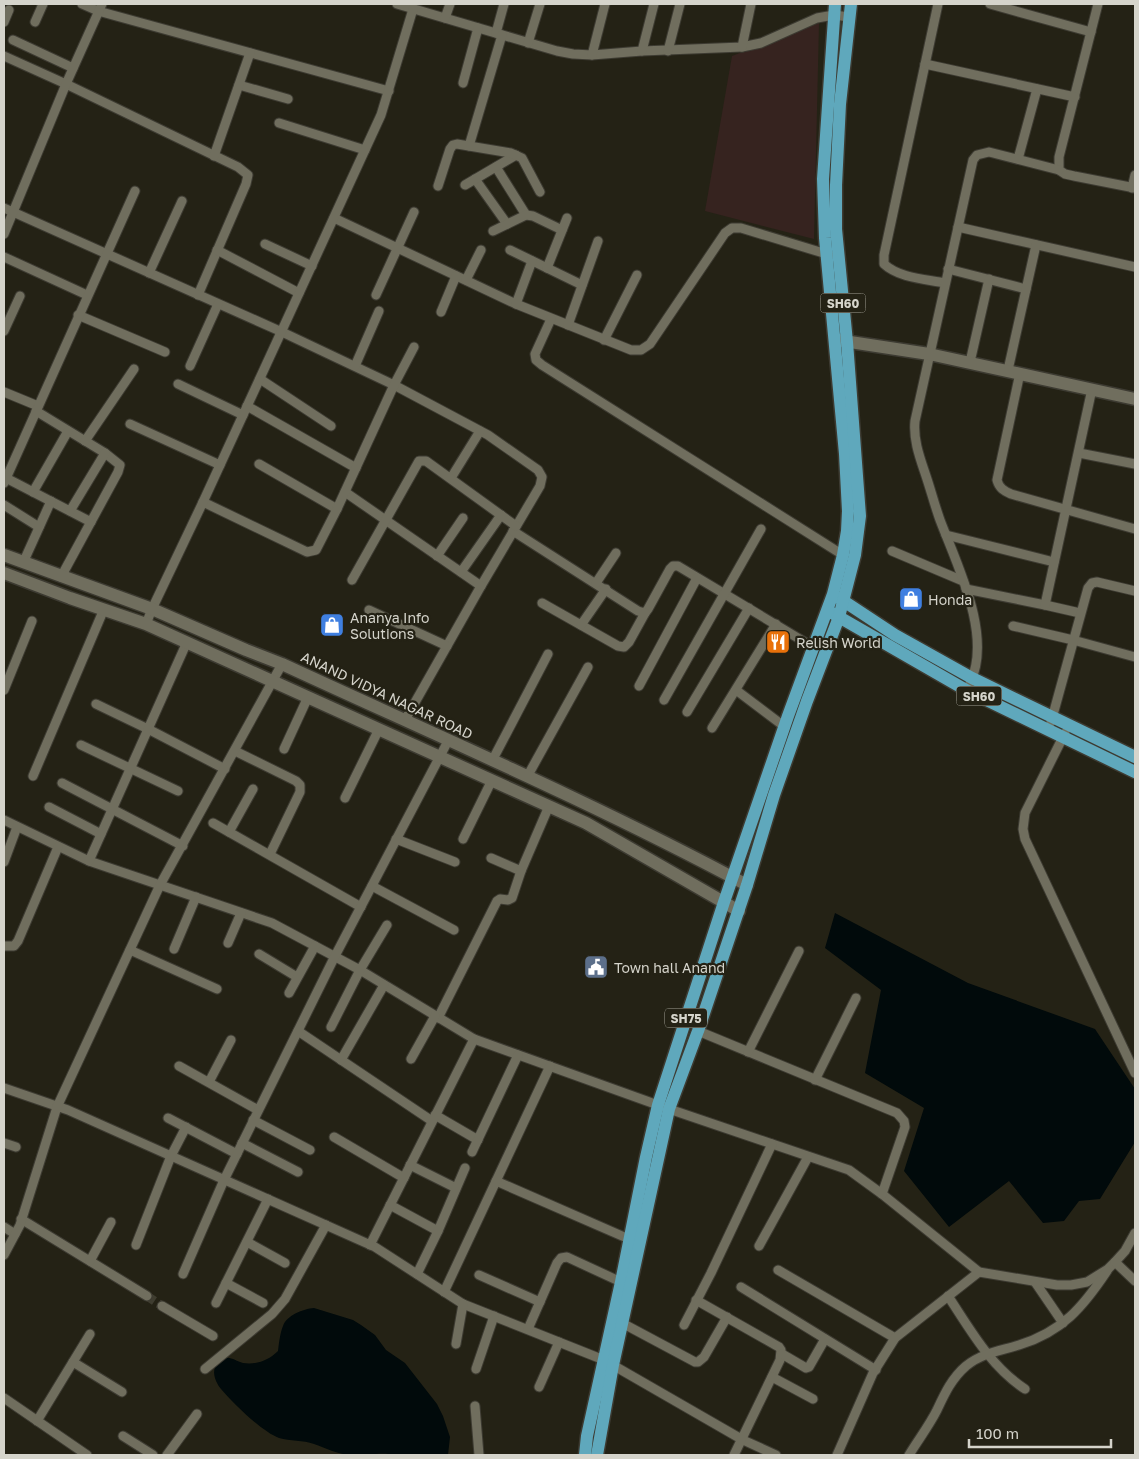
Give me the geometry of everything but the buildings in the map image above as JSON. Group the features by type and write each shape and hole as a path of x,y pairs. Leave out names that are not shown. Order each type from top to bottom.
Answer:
{"main road":[{"name":"SH60","path":"833,256 840,104 851,4"},
{"name":"SH60","path":"835,10 823,179 833,256 860,516 855,555 845,601"},
{"name":"SH60","path":"841,341 848,511 843,555 833,594 895,634 972,678 1135,757"},
{"path":"841,341 970,362 1135,399"},
{"name":"ANAND VIDYA NAGAR ROAD","path":"4,555 152,608 282,664 649,835 747,885"},
{"path":"4,573 146,624 549,806 586,823 739,910"},
{"name":"SH75","path":"597,1455 609,1362 629,1239 664,1107 724,902 784,727 833,594"},
{"name":"SH75","path":"585,1455 587,1436 622,1323 664,1107 698,1031 739,910 774,795 845,601"},
{"name":"SH60","path":"827,610 966,690 1135,772"}],"street":[{"path":"35,22 43,4"},
{"path":"82,4 388,91"},
{"path":"397,4 409,6 528,43 565,52 592,55 742,47 761,43 835,10 849,17"},
{"path":"446,18 450,4"},
{"path":"470,146 499,34 504,4"},
{"path":"528,43 540,4"},
{"path":"592,55 605,4"},
{"path":"642,51 654,4"},
{"path":"668,51 680,4"},
{"path":"742,47 750,4"},
{"path":"938,4 884,255 884,264 890,270 901,274 946,283"},
{"path":"990,4 1021,8 1091,32"},
{"path":"1059,170 1059,157 1098,4"},
{"path":"146,624 381,115 409,6"},
{"path":"4,234 66,84 100,8"},
{"path":"4,22 9,10"},
{"path":"463,84 478,28"},
{"path":"13,40 73,68"},
{"path":"214,156 250,53"},
{"path":"4,56 66,84 244,171 248,179 198,295"},
{"path":"926,64 1075,97"},
{"path":"239,85 288,99"},
{"path":"1018,159 1037,89"},
{"path":"279,123 365,150"},
{"path":"438,186 450,149 453,145 457,144 516,155 522,158 540,192"},
{"path":"966,690 972,678 977,658 978,643 976,629 965,585 914,439 915,420 971,166 977,155 989,152 1059,170 1065,174 1134,188 1135,175"},
{"path":"465,185 516,155"},
{"path":"496,167 526,215"},
{"path":"476,179 506,224"},
{"path":"91,522 34,492 5,481 135,191"},
{"path":"149,273 182,200"},
{"path":"4,208 282,332 394,385 480,431 538,470 542,477 540,486 405,720"},
{"path":"376,295 414,212"},
{"path":"493,231 526,215 533,216 562,230"},
{"path":"334,218 516,304 630,350 641,350 650,344 725,233 732,228 741,228 833,256"},
{"path":"547,268 567,218"},
{"path":"958,227 1135,267"},
{"path":"568,325 598,241"},
{"path":"265,244 312,266"},
{"path":"1036,245 1026,289 997,480 998,486 1011,494 1135,529"},
{"path":"217,250 299,293"},
{"path":"466,280 481,250"},
{"path":"510,250 582,285"},
{"path":"4,257 88,295"},
{"path":"516,304 532,260"},
{"path":"948,269 1026,289"},
{"path":"604,340 638,275"},
{"path":"442,312 456,276"},
{"path":"970,362 988,280"},
{"path":"4,331 20,296"},
{"path":"190,366 218,304"},
{"path":"355,366 379,311"},
{"path":"78,316 165,352"},
{"path":"551,319 535,354 536,360 542,365 843,555"},
{"path":"203,502 307,552 316,550 414,347"},
{"path":"85,441 134,370"},
{"path":"260,379 331,426"},
{"path":"178,384 245,411 356,468"},
{"path":"1045,605 1092,389"},
{"path":"4,392 37,409 68,431 105,453 120,465 61,577"},
{"path":"130,424 220,465"},
{"path":"34,492 68,431"},
{"path":"451,478 480,431"},
{"path":"1079,452 1135,464"},
{"path":"70,511 105,453"},
{"path":"352,580 419,461 426,460 501,515 515,528 638,611 645,613"},
{"path":"259,464 337,508"},
{"path":"345,492 481,586"},
{"path":"23,563 51,501"},
{"path":"4,505 40,527"},
{"path":"461,572 501,515"},
{"path":"437,556 463,518"},
{"path":"664,700 761,529"},
{"path":"946,535 1054,562"},
{"path":"892,551 965,585 1080,613"},
{"path":"596,582 616,553"},
{"path":"542,603 618,646 624,646 629,642 673,566 678,566 813,646"},
{"path":"639,686 697,578"},
{"path":"1048,731 1088,588 1092,583 1104,583 1135,592"},
{"path":"581,625 606,589"},
{"path":"687,712 749,608"},
{"path":"33,776 104,609"},
{"path":"369,610 447,646"},
{"path":"4,690 32,621"},
{"path":"712,728 776,624"},
{"path":"1013,626 1135,657"},
{"path":"89,861 187,642"},
{"path":"492,761 548,654"},
{"path":"4,1255 21,1219 57,1107 160,885 282,664"},
{"path":"526,777 588,667"},
{"path":"736,690 784,727"},
{"path":"284,749 308,697"},
{"path":"96,704 225,769"},
{"path":"1068,725 1025,813 1022,829 1024,839 1135,1072"},
{"path":"345,798 379,729"},
{"path":"183,1274 242,1142 335,956 448,740"},
{"path":"81,745 178,791"},
{"path":"234,751 296,781 300,785 300,792 270,854"},
{"path":"463,839 492,780"},
{"path":"62,783 182,846"},
{"path":"229,832 253,789"},
{"path":"49,806 101,834"},
{"path":"411,1059 436,1017 497,901 500,898 508,900 512,898 549,806"},
{"path":"4,820 89,861 272,923 360,970 474,1039 664,1107 850,1170 979,1272 1057,1285 1086,1282 1108,1269"},
{"path":"213,823 361,906"},
{"path":"4,862 17,827"},
{"path":"396,839 455,862"},
{"path":"4,946 14,946 18,941 58,847"},
{"path":"491,858 522,871"},
{"path":"372,886 454,930"},
{"path":"174,949 196,898"},
{"path":"228,943 241,913"},
{"path":"332,1027 360,970 386,926"},
{"path":"289,993 315,946"},
{"path":"130,950 217,989"},
{"path":"748,1052 799,951"},
{"path":"259,954 297,977"},
{"path":"341,1060 384,985"},
{"path":"815,1080 856,998"},
{"path":"298,1031 434,1118 478,1140"},
{"path":"698,1031 897,1113 904,1121 905,1127 882,1194"},
{"path":"370,1244 474,1039"},
{"path":"209,1082 231,1040"},
{"path":"472,1152 518,1055"},
{"path":"179,1066 258,1110"},
{"path":"444,1292 550,1066"},
{"path":"4,1088 57,1107 370,1244 463,1304 609,1362 743,1440 776,1455"},
{"path":"168,1118 237,1154"},
{"path":"253,1120 310,1150"},
{"path":"136,1245 171,1156 186,1127"},
{"path":"334,1137 404,1178"},
{"path":"242,1142 298,1172"},
{"path":"4,1143 16,1147"},
{"path":"684,1325 772,1144"},
{"path":"759,1246 808,1157"},
{"path":"410,1165 456,1188"},
{"path":"417,1274 465,1168"},
{"path":"496,1181 629,1239"},
{"path":"216,1303 268,1200"},
{"path":"390,1206 438,1231"},
{"path":"21,1219 147,1296"},
{"path":"90,1261 111,1222"},
{"path":"205,1369 272,1314 285,1299 326,1225"},
{"path":"4,1227 15,1234"},
{"path":"909,1455 937,1410 950,1384 965,1367 987,1354 1019,1346 1037,1338 1063,1323 1085,1302 1108,1269 1125,1251 1135,1232"},
{"path":"247,1242 285,1263"},
{"path":"528,1329 557,1263 561,1258 567,1257 621,1282"},
{"path":"1115,1262 1135,1281"},
{"path":"778,1270 895,1338"},
{"path":"837,1455 876,1370 895,1338 979,1272"},
{"path":"479,1275 540,1302"},
{"path":"1035,1282 1063,1323"},
{"path":"226,1283 263,1303"},
{"path":"741,1287 876,1370"},
{"path":"948,1296 987,1354 1012,1380 1025,1389"},
{"path":"696,1300 779,1347 782,1354 806,1368 809,1367 825,1339"},
{"path":"456,1344 463,1304"},
{"path":"162,1306 213,1336"},
{"path":"476,1369 494,1316"},
{"path":"622,1323 698,1362 704,1357 728,1318"},
{"path":"37,1421 90,1334"},
{"path":"539,1387 558,1342"},
{"path":"734,1455 743,1440 782,1354"},
{"path":"73,1362 122,1392"},
{"path":"772,1377 813,1399"},
{"path":"4,1398 88,1455"},
{"path":"475,1406 479,1455"},
{"path":"172,1454 197,1414"},
{"path":"123,1436 153,1455"}],"shaded area":[{"path":"819,23 814,239 705,211 732,56"},
{"path":"835,913 968,983 1095,1029 1135,1089 1135,1142 1100,1199 1079,1201 1064,1221 1043,1223 1009,1181 949,1227 904,1171 924,1108 865,1073 881,990 825,948"},
{"path":"314,1308 353,1320 375,1335 386,1350 405,1363 437,1404 443,1416 450,1437 448,1455 350,1455 310,1443 279,1438 256,1424 226,1395 214,1376 216,1365 222,1359 231,1358 248,1363 258,1362 271,1357 278,1351 285,1322 300,1311"}],"tunnel":[{"path":"147,1296 162,1306"}],"place":[{"name":"Honda","path":"911,599"},
{"name":"Ananya Info Solutions","path":"332,625"},
{"name":"Relish World","path":"778,642"},
{"name":"Town hall Anand","path":"596,967"}]}
